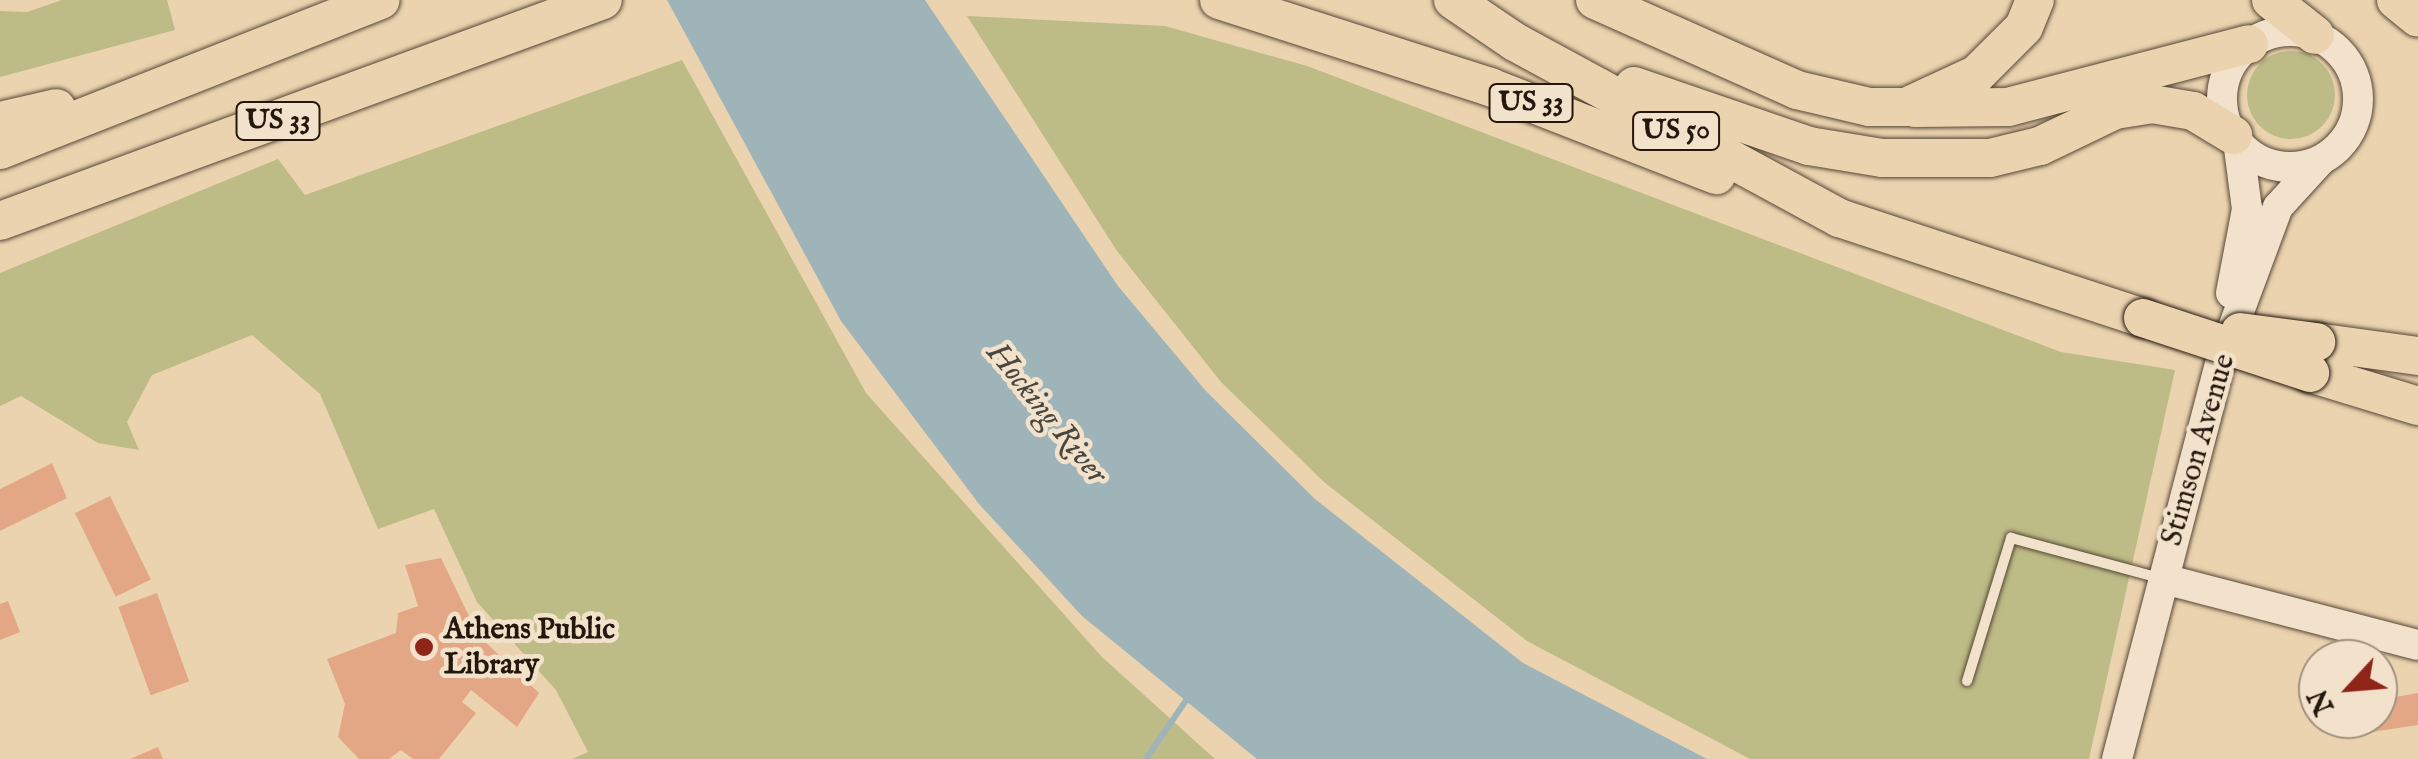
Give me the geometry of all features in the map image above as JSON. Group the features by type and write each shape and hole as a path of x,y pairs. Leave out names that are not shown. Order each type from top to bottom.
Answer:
{"highway":[{"name":"US 33","path":"0,150 137,91 380,0"},
{"name":"US 33","path":"0,221 184,158 530,23 604,0"},
{"name":"US 33","path":"1219,0 1490,87 1839,218 2144,318 2313,358 2418,356"},
{"name":"US 50","path":"1452,0 1515,42 1839,218"},
{"path":"1595,0 1798,90 1869,107 2008,106 2249,44"},
{"path":"1906,106 1957,86 1997,58 2024,27 2034,0"},
{"path":"2271,0 2315,35"},
{"path":"2396,0 2418,18"},
{"path":"1515,42 1726,121 1843,153 1990,158 2040,146 2114,110 2152,104 2193,111 2235,138"},
{"path":"0,121 137,91"},
{"path":"0,245 184,158"},
{"path":"2313,358 2418,406"}],"main road":[{"path":"2221,360 2247,209 2235,138 2222,92 2231,65 2249,44 2280,31 2315,35 2343,55 2358,93 2352,129 2320,161 2275,165 2235,138"},
{"name":"Stimson Avenue","path":"2117,759 2221,360 2278,207 2320,161"},
{"path":"2164,580 2418,645"}],"lane":[{"path":"1967,680 2011,538 2164,580"}],"shaded area":[{"path":"62,0 167,0 175,30 0,77 0,11 27,12"},
{"path":"967,16 1165,26 1307,66 2061,352 2175,370 2089,759 1750,759 1527,641 1324,482 1221,382 1117,251"},
{"path":"2291,51 2316,58 2328,70 2335,95 2328,120 2316,132 2291,139 2266,132 2254,120 2247,95 2254,70 2266,58"},
{"path":"682,60 866,393 1102,657 1215,759 572,759 588,752 556,690 477,602 434,509 378,529 320,394 252,335 152,375 127,422 139,450 98,443 21,396 0,406 0,273 278,159 305,195"}],"water":[{"name":"Hocking River","path":"667,0 925,0 1118,286 1205,390 1315,499 1523,663 1707,759 1257,759 1082,616 979,504 841,321"}],"building":[{"path":"52,463 67,498 0,531 0,489"},
{"path":"110,496 151,580 116,597 75,513"},
{"name":"Athens Public Library","path":"441,558 478,635 539,693 517,727 471,690 462,702 476,713 439,759 413,759 401,750 389,759 359,759 338,737 345,704 327,659 396,633 398,613 418,606 405,565"},
{"path":"157,593 189,681 151,695 118,607"},
{"path":"8,601 20,632 0,640 0,604"},
{"path":"2418,693 2418,725 2398,728 2398,696"},
{"path":"158,747 163,759 130,759"}],"waterway":[{"path":"1146,759 1187,699"}],"place":[{"name":"Athens Public Library","path":"424,647"}]}
